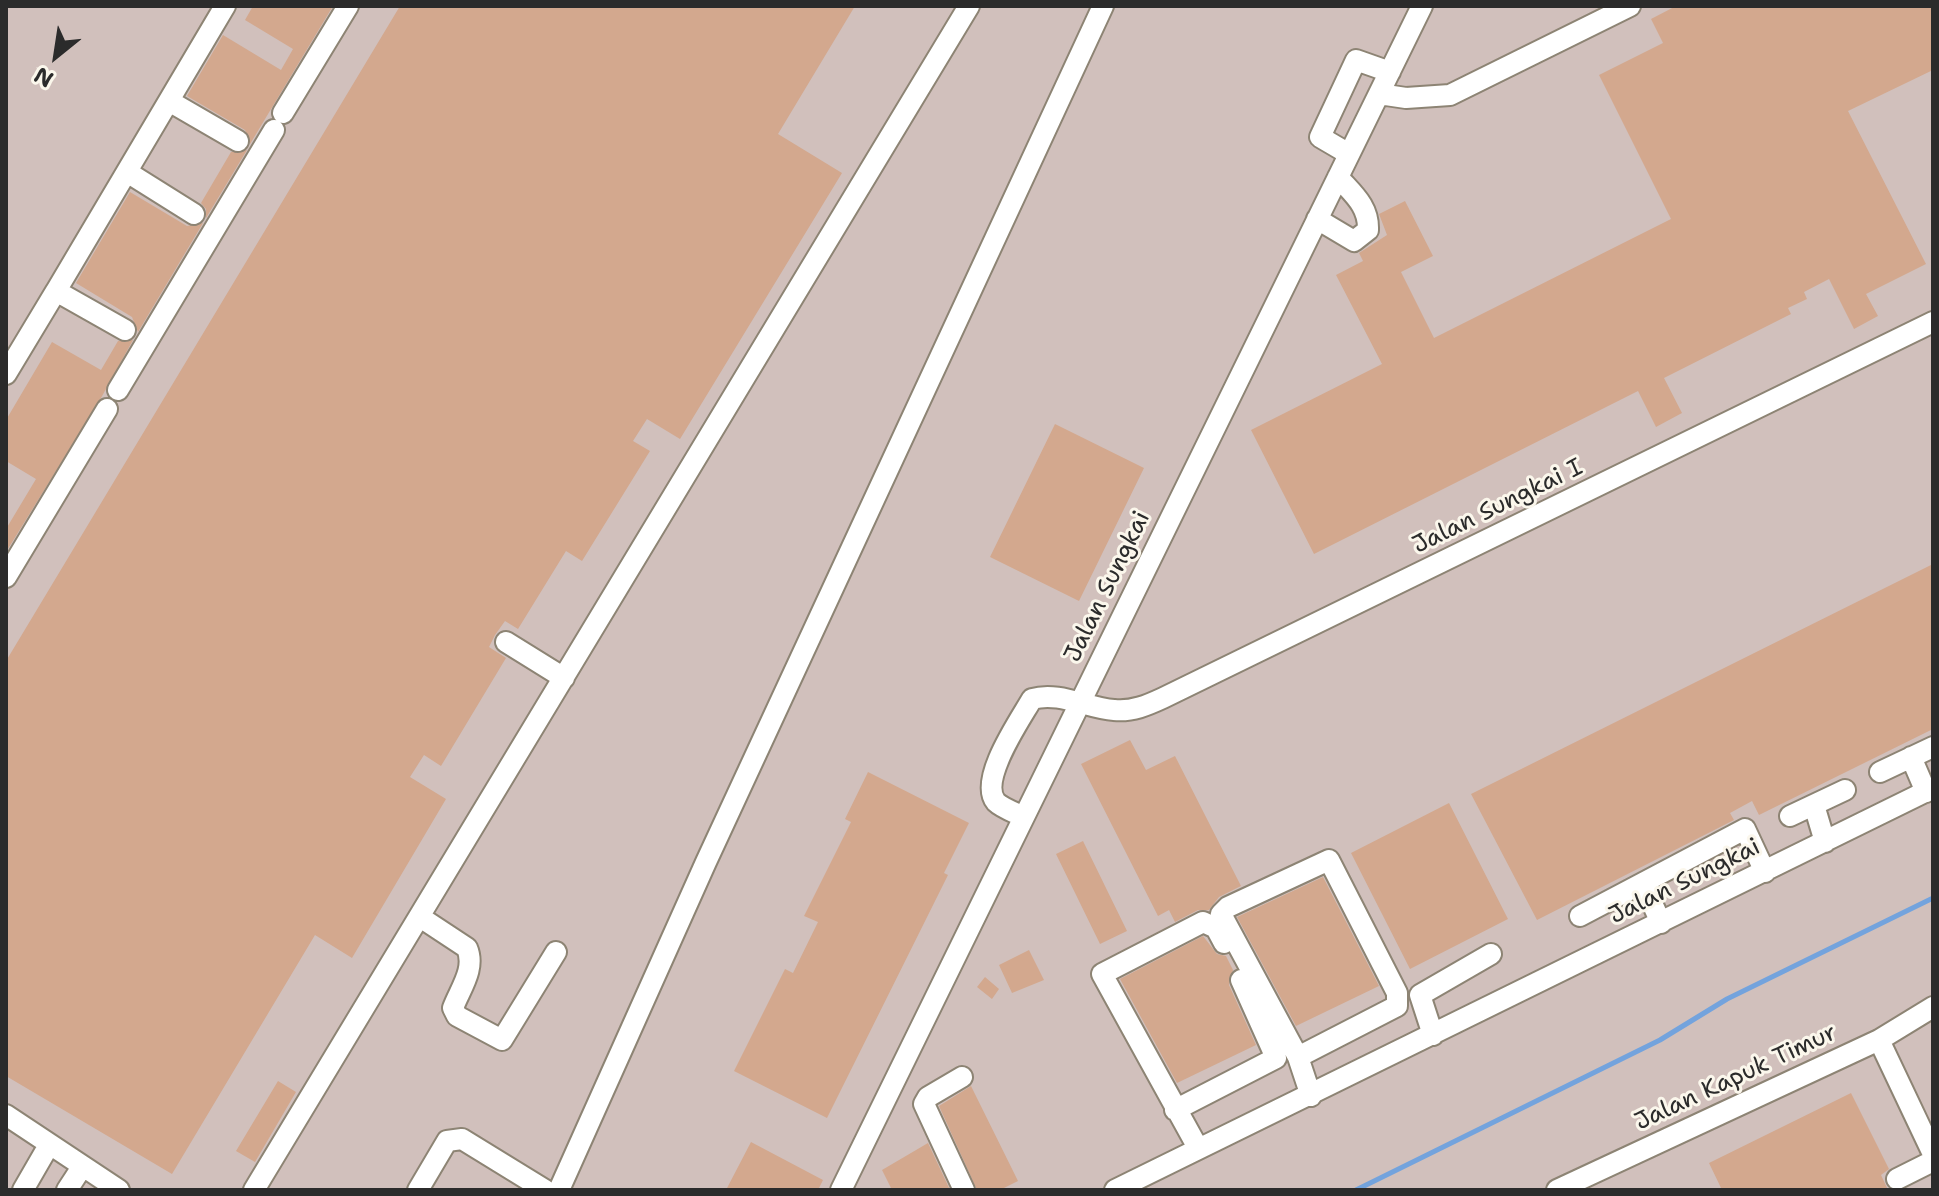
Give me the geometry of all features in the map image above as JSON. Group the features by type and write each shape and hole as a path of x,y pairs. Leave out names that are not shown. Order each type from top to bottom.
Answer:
{"street":[{"path":"6,374 225,6"},
{"path":"118,390 136,336 205,220 249,148 278,122 348,6"},
{"path":"254,1190 969,6"},
{"path":"559,1190 706,862 1103,6"},
{"name":"Jalan Sungkai","path":"841,1190 1422,6"},
{"path":"1379,94 1406,98 1450,95 1630,6"},
{"path":"1349,154 1320,137 1356,60 1390,72"},
{"path":"169,101 249,148"},
{"path":"127,172 205,220"},
{"path":"1317,219 1354,241 1368,230 1368,217 1361,202 1338,177"},
{"path":"56,291 136,336"},
{"name":"Jalan Sungkai I","path":"1024,817 997,802 990,788 993,772 1032,699 1042,696 1115,711 1139,708 1163,698 1933,322"},
{"path":"6,577 107,409"},
{"path":"506,642 564,678"},
{"path":"1880,772 1933,747"},
{"path":"1911,757 1929,790"},
{"path":"1790,816 1845,790"},
{"name":"Jalan Sungkai","path":"1115,1190 1929,790"},
{"path":"1814,805 1825,842"},
{"path":"1580,916 1745,829 1765,872"},
{"path":"1298,1057 1397,1006 1397,993 1329,860 1228,907 1221,914 1298,1057 1311,1096"},
{"path":"1643,883 1661,923"},
{"path":"420,917 467,948 470,955 469,971 453,1008 457,1016 502,1040 556,952"},
{"path":"1175,1110 1276,1058 1216,928 1210,922 1203,922 1102,974 1175,1110 1198,1148"},
{"path":"1433,1035 1420,995 1491,954"},
{"name":"Jalan Kapuk Timur","path":"1557,1190 1879,1040 1933,1007"},
{"path":"1879,1040 1933,1154"},
{"path":"962,1077 928,1097 924,1104 964,1190"},
{"path":"6,1115 119,1190"},
{"path":"418,1190 447,1141 462,1139 545,1190"},
{"path":"23,1190 49,1145"},
{"path":"1897,1179 1933,1161"},
{"path":"67,1190 82,1167"}],"shaded area":[{"path":"6,6 1933,6 1933,1190 6,1190"}],"building":[{"path":"253,6 333,6 250,144 245,130 187,96 223,35 281,70 293,49 245,20"},
{"path":"400,6 855,6 778,134 842,173 680,439 647,419 633,441 650,451 582,561 566,551 518,629 505,621 495,635 489,647 506,658 441,766 424,755 410,777 446,799 352,958 315,935 172,1174 6,1076 6,661"},
{"path":"1676,6 1933,6 1933,70 1848,111 1926,264 1866,294 1878,316 1854,329 1829,279 1804,292 1807,299 1788,308 1791,314 1664,378 1682,413 1656,427 1638,391 1314,554 1251,430 1382,364 1336,275 1363,261 1359,253 1387,235 1379,214 1405,201 1433,256 1401,272 1434,338 1671,219 1599,75 1663,43 1651,19"},
{"path":"247,150 206,218 206,209 201,203 231,152"},
{"path":"130,192 187,226 203,223 138,332 132,317 76,283"},
{"path":"133,340 6,552 6,529 36,479 6,461 6,420 52,342 101,370 118,341"},
{"path":"1055,424 1144,468 1079,601 990,557"},
{"path":"1933,564 1933,729 1759,815 1752,801 1730,813 1734,820 1537,920 1471,794"},
{"path":"1130,740 1146,770 1175,756 1241,886 1219,897 1209,910 1198,910 1175,922 1169,910 1158,916 1081,764"},
{"path":"868,772 969,823 944,873 948,875 827,1118 734,1071 785,969 793,973 818,922 804,916 851,822 845,819"},
{"path":"1449,803 1508,919 1410,969 1351,853"},
{"path":"1083,841 1127,931 1100,944 1056,854"},
{"path":"1323,877 1379,986 1296,1026 1237,917"},
{"path":"1203,936 1217,954 1226,956 1233,970 1229,985 1256,1045 1177,1083 1120,979"},
{"path":"1029,950 1044,980 1012,993 999,965"},
{"path":"985,977 999,989 992,999 977,987"},
{"path":"278,1081 296,1092 255,1162 236,1151"},
{"path":"971,1086 1018,1181 1000,1190 977,1190 939,1106"},
{"path":"1851,1093 1889,1169 1881,1175 1888,1190 1722,1190 1709,1163"},
{"path":"751,1142 823,1180 818,1190 726,1190"},
{"path":"928,1143 950,1190 892,1190 882,1170"}],"waterway":[{"path":"1356,1190 1660,1040 1727,999 1933,898"}]}
